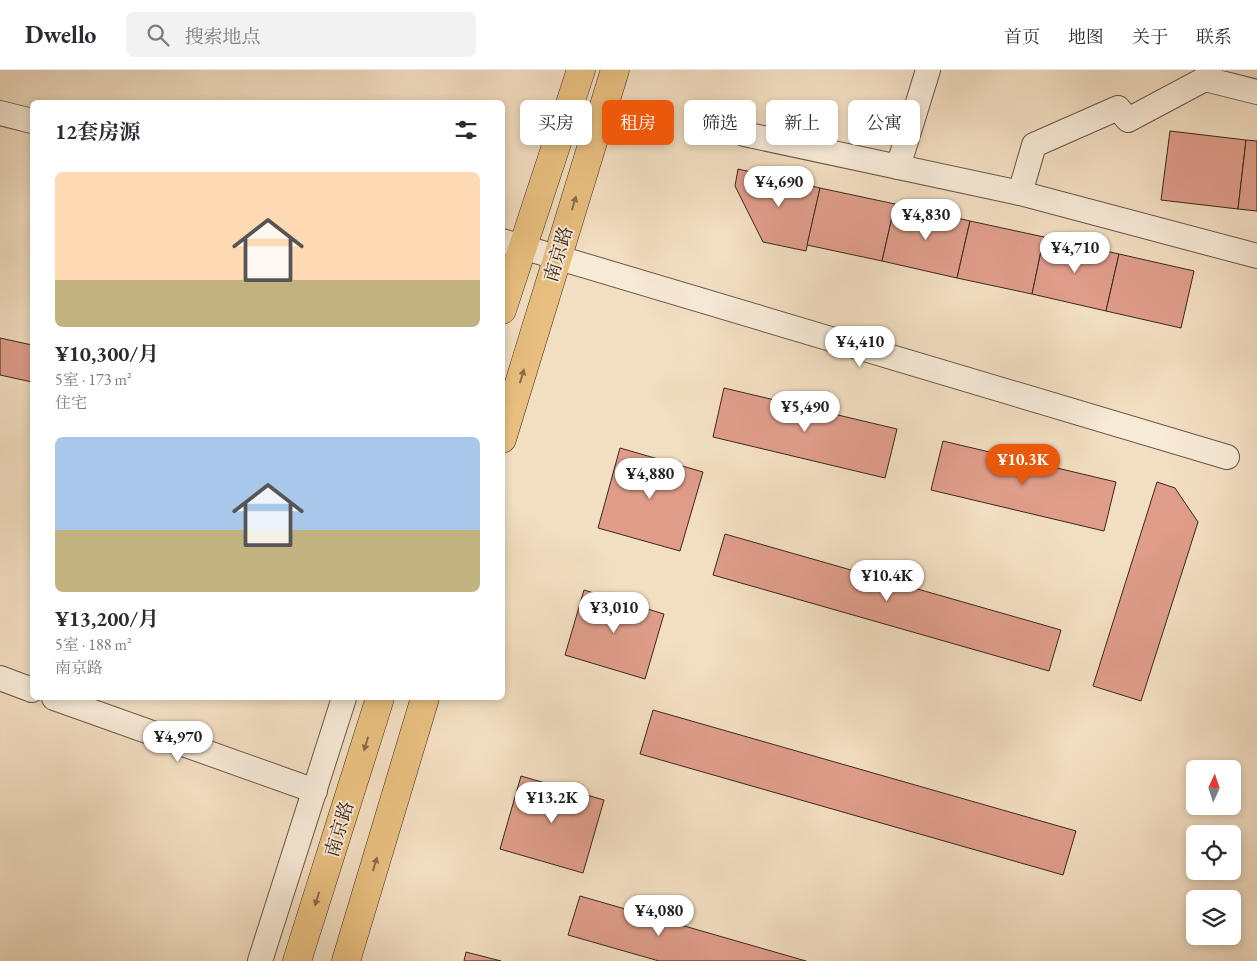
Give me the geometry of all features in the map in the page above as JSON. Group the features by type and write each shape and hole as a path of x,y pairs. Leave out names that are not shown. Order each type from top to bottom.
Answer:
{"main road":[{"name":"南京路","path":"505,292 513,244 581,70"},
{"name":"南京路","path":"505,429 615,70"},
{"name":"南京路","path":"297,961 379,700"},
{"path":"346,961 424,700"}],"street":[{"path":"898,167 928,70"},
{"path":"1020,193 1034,145 1118,108 1128,120 1207,74 1257,92"},
{"path":"0,113 30,120"},
{"path":"756,137 1020,193 1257,256"},
{"path":"513,244 1228,457"},
{"path":"0,678 30,689"},
{"path":"60,700 315,791"},
{"path":"260,961 343,700"}],"building":[{"path":"1170,131 1246,140 1238,209 1161,200"},
{"path":"1246,140 1257,141 1257,211 1238,209"},
{"path":"738,169 820,188 806,251 763,242 735,186"},
{"path":"820,188 895,204 882,261 807,245"},
{"path":"895,204 970,221 957,278 882,261"},
{"path":"970,221 1044,237 1032,294 957,278"},
{"path":"1044,237 1119,254 1106,311 1032,294"},
{"path":"1119,254 1194,271 1181,328 1106,311"},
{"path":"0,338 30,345 30,382 0,375"},
{"path":"724,388 897,429 885,478 713,437"},
{"path":"943,441 1116,482 1104,531 931,490"},
{"path":"620,448 703,472 680,551 598,528"},
{"path":"1157,482 1175,488 1198,522 1141,701 1093,686"},
{"path":"725,534 1061,630 1049,671 713,575"},
{"path":"584,590 664,614 645,679 565,655"},
{"path":"653,710 1076,831 1063,875 640,754"},
{"path":"521,776 604,800 583,873 500,849"},
{"path":"580,896 806,961 659,961 568,935"},
{"path":"466,952 501,961 464,961"}]}
